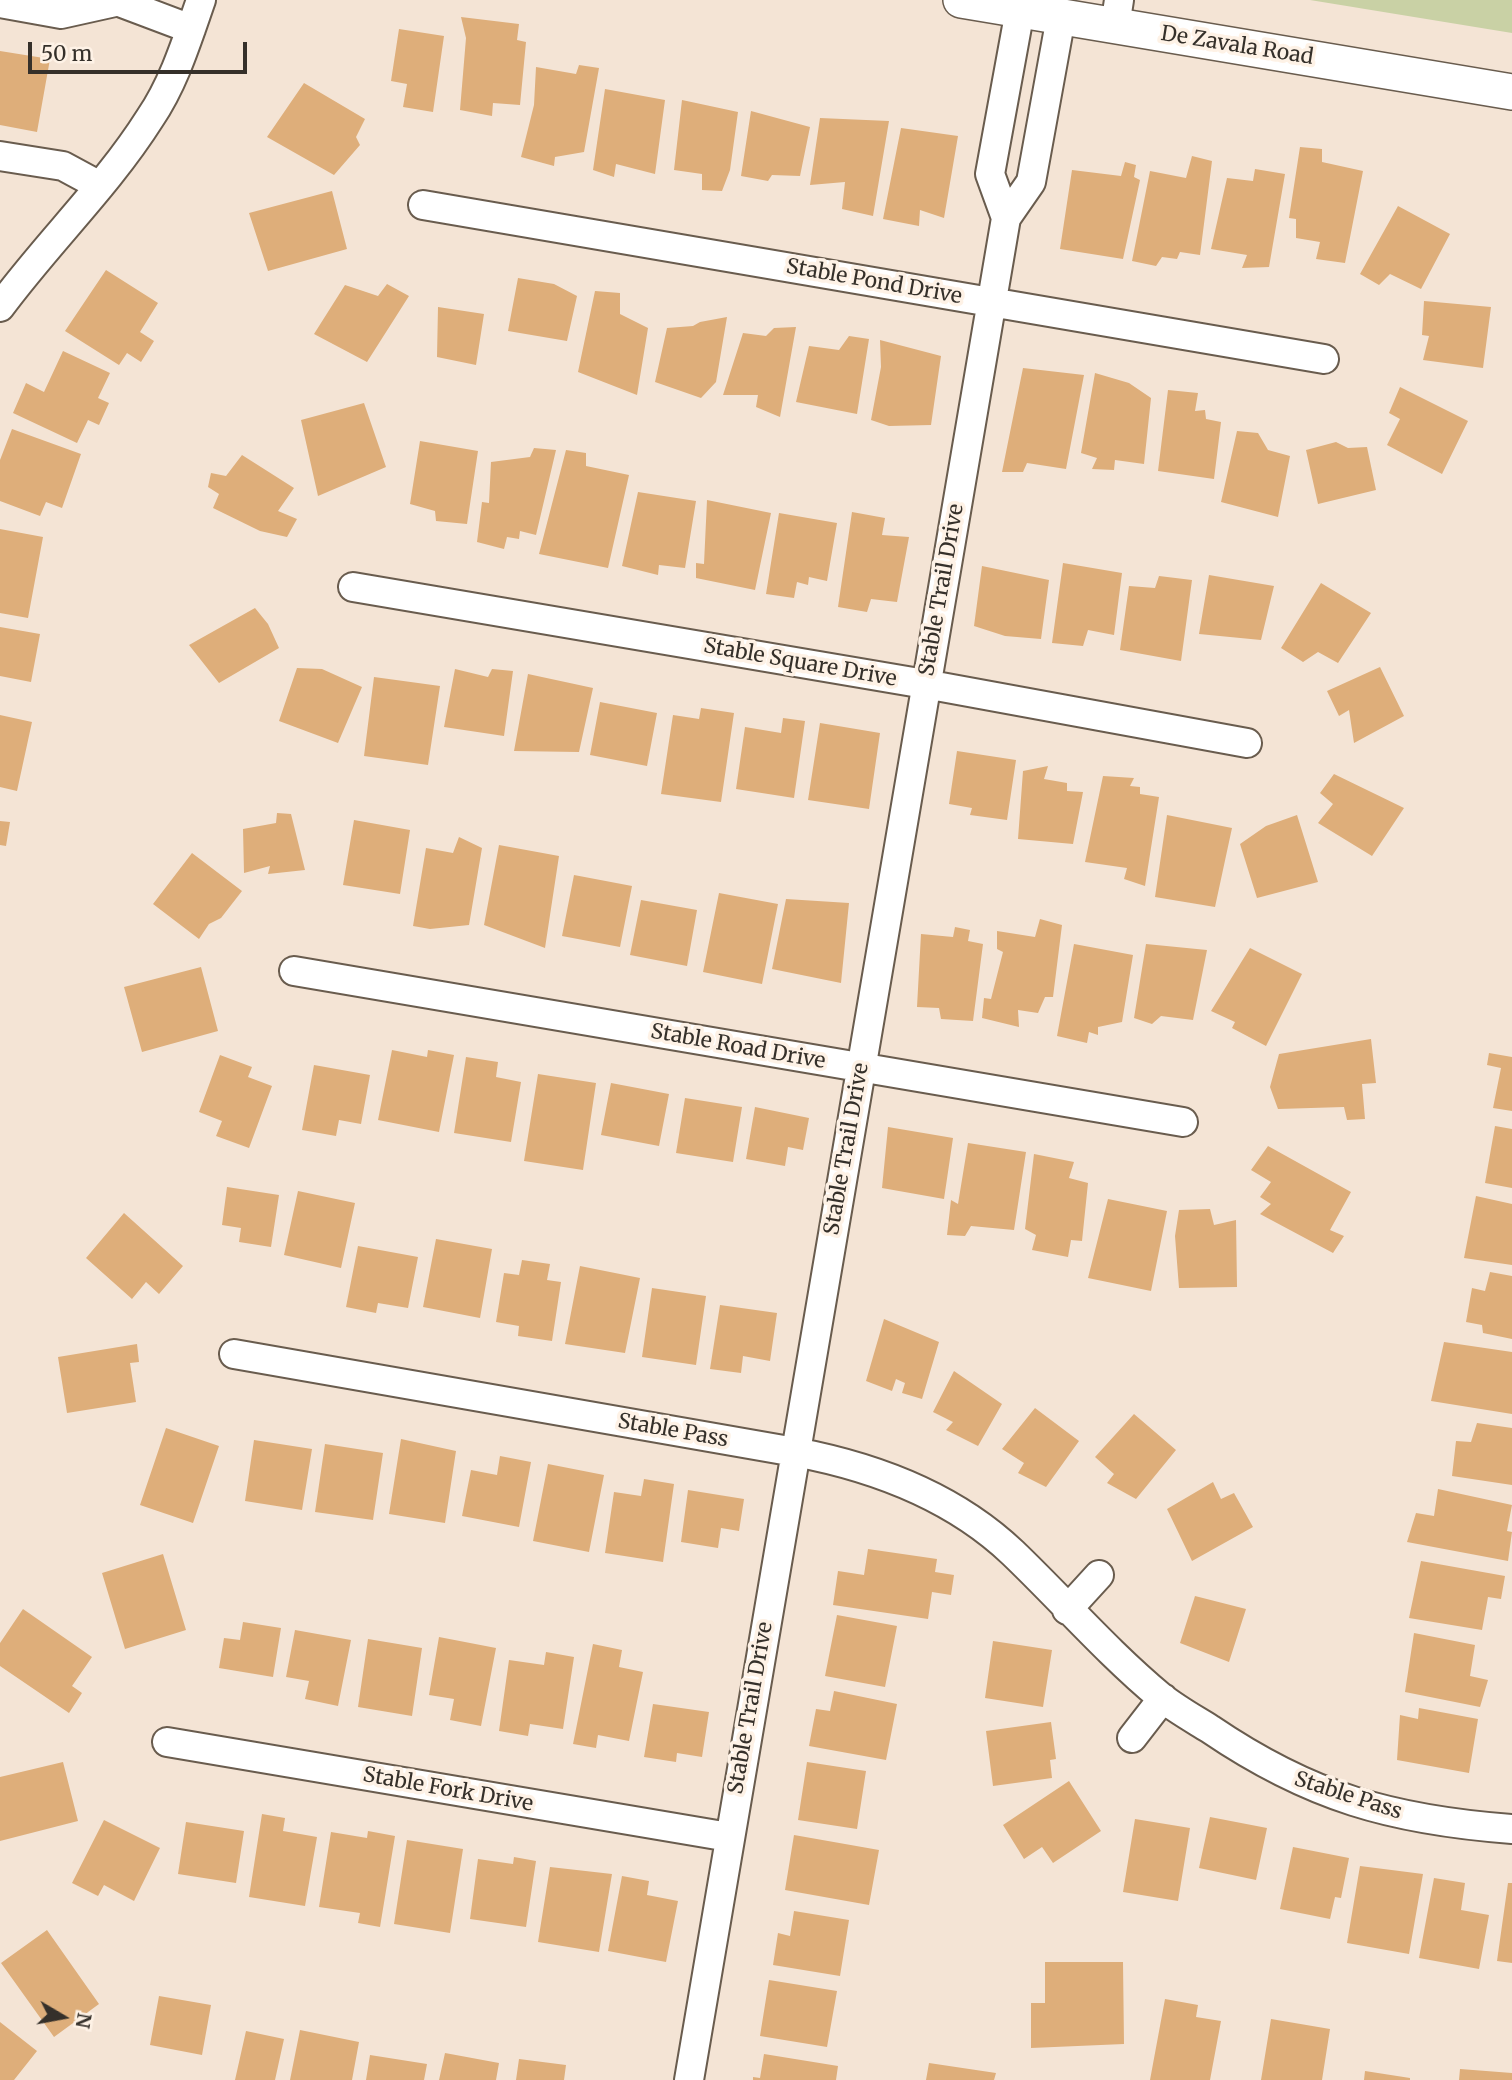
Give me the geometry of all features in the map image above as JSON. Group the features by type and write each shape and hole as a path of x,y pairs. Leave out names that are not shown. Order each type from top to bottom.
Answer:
{"main road":[{"name":"De Zavala Road","path":"961,0 1011,6 1061,17 1117,13 1512,92"}],"street":[{"path":"0,307 40,254 100,186 151,117 169,84 201,0"},
{"path":"0,3 61,14 114,1 191,29"},
{"path":"1006,218 990,174 1011,6"},
{"name":"Stable Trail Drive","path":"688,2080 1006,218 1031,182 1061,17"},
{"path":"0,156 63,166 100,186"},
{"name":"Stable Pond Drive","path":"423,205 1324,359"},
{"name":"Stable Square Drive","path":"353,587 925,684 1247,743"},
{"name":"Stable Road Drive","path":"294,971 1182,1122"},
{"name":"Stable Pass","path":"234,1354 795,1452 867,1469 944,1503 1012,1552 1067,1610 1163,1698 1281,1774 1336,1797 1409,1816 1458,1825 1512,1829"},
{"path":"1067,1610 1099,1575"},
{"path":"1132,1738 1163,1698"},
{"name":"Stable Fork Drive","path":"167,1742 729,1837"}],"green space":[{"path":"1310,0 1512,0 1512,33"}],"building":[{"path":"461,17 519,24 517,40 526,42 520,105 493,103 492,116 460,110 466,38"},
{"path":"399,29 444,36 433,112 403,107 407,84 391,81"},
{"path":"0,51 50,59 37,132 0,125"},
{"path":"579,65 599,68 584,152 555,157 554,166 521,157 534,105 536,67 576,74"},
{"path":"304,83 365,119 356,137 360,145 334,175 267,137"},
{"path":"605,89 665,100 655,174 616,164 614,177 593,170"},
{"path":"682,100 738,112 730,170 722,191 702,190 702,174 674,170"},
{"path":"751,111 810,127 800,176 772,175 768,181 741,176"},
{"path":"820,118 889,121 873,216 842,209 845,182 810,185"},
{"path":"901,128 958,136 944,218 920,210 919,226 883,219"},
{"path":"1300,147 1322,149 1322,162 1363,171 1345,263 1316,259 1320,242 1296,238 1296,219 1289,218"},
{"path":"1192,156 1212,161 1200,255 1180,252 1177,259 1162,257 1156,266 1132,261 1150,171 1186,178"},
{"path":"1125,162 1136,165 1134,177 1140,180 1123,259 1060,249 1072,170 1121,176"},
{"path":"1255,169 1285,174 1269,267 1242,268 1247,255 1211,249 1227,178 1253,181"},
{"path":"332,191 347,249 268,271 249,213"},
{"path":"1398,206 1450,234 1421,289 1390,274 1379,285 1360,274"},
{"path":"106,270 158,303 140,332 154,341 141,362 127,353 119,365 65,331"},
{"path":"518,278 554,284 577,296 567,341 508,331"},
{"path":"387,284 409,296 367,362 314,334 345,285 378,296"},
{"path":"595,291 620,293 620,314 648,328 637,395 578,372"},
{"path":"1424,301 1491,307 1483,368 1423,360 1429,336 1422,335"},
{"path":"438,307 484,314 476,365 437,357"},
{"path":"727,317 716,382 701,398 655,382 667,328 693,326"},
{"path":"796,327 780,417 756,407 758,395 723,395 743,333 766,336 774,328"},
{"path":"849,336 869,339 857,414 796,402 809,346 839,350"},
{"path":"880,340 941,356 931,425 889,426 871,420 881,367"},
{"path":"63,351 110,373 98,398 109,403 99,425 88,420 77,443 13,413 26,383 44,392"},
{"path":"1023,368 1084,375 1066,469 1027,463 1023,472 1002,472"},
{"path":"1095,373 1129,383 1151,398 1144,464 1115,460 1114,470 1092,469 1097,458 1081,453"},
{"path":"1400,387 1468,421 1442,474 1387,445 1400,419 1389,413"},
{"path":"1168,390 1198,393 1195,411 1205,410 1206,419 1221,422 1214,479 1158,471"},
{"path":"364,403 386,467 318,496 301,420"},
{"path":"12,429 81,454 62,508 46,502 40,516 0,501 0,460"},
{"path":"1237,431 1258,433 1268,450 1290,456 1278,517 1221,502"},
{"path":"420,441 478,451 467,524 436,521 435,511 410,504"},
{"path":"1336,442 1348,448 1367,447 1376,490 1318,504 1306,450"},
{"path":"534,448 556,450 536,535 520,531 519,539 507,537 504,549 477,542 482,502 489,503 491,462 530,457"},
{"path":"566,450 586,453 586,466 629,475 608,568 539,554"},
{"path":"242,455 294,488 278,511 297,519 287,537 260,531 213,508 219,494 208,487 211,473 226,476"},
{"path":"638,492 696,501 685,568 659,565 658,575 622,566"},
{"path":"707,500 771,513 755,590 696,578 696,563 704,564"},
{"path":"852,512 885,518 882,535 909,537 897,602 871,599 867,612 838,607"},
{"path":"779,513 837,523 827,581 809,577 808,585 797,582 794,598 766,594"},
{"path":"0,529 43,537 28,618 0,613"},
{"path":"1063,563 1122,573 1114,635 1088,630 1083,646 1052,643"},
{"path":"982,566 1049,580 1041,639 1005,636 974,626"},
{"path":"1209,575 1274,586 1261,640 1199,634"},
{"path":"1159,576 1192,580 1181,661 1120,650 1129,586 1155,588"},
{"path":"1321,583 1371,613 1338,663 1318,652 1303,662 1281,648"},
{"path":"255,608 268,624 279,648 219,683 189,645"},
{"path":"0,627 40,634 31,682 0,676"},
{"path":"1380,667 1404,716 1354,743 1349,710 1339,716 1327,691"},
{"path":"297,668 322,669 362,687 338,743 279,721"},
{"path":"455,669 488,677 492,669 513,671 504,736 444,727"},
{"path":"528,674 593,688 579,752 514,751"},
{"path":"374,677 440,686 428,765 364,756"},
{"path":"600,702 657,713 647,766 590,755"},
{"path":"701,708 734,713 721,802 661,794 673,715 699,719"},
{"path":"0,715 32,722 17,791 0,787"},
{"path":"783,718 805,721 794,798 736,789 745,727 781,733"},
{"path":"820,723 880,733 869,809 808,800"},
{"path":"957,751 1016,760 1007,820 970,815 972,808 949,804"},
{"path":"1048,766 1044,779 1067,783 1067,791 1083,792 1073,844 1018,839 1023,771"},
{"path":"1334,774 1404,808 1372,856 1318,823 1333,804 1320,793"},
{"path":"1103,776 1134,778 1130,786 1140,787 1140,794 1159,797 1145,886 1124,879 1127,868 1085,862"},
{"path":"277,813 291,814 305,870 268,874 270,866 244,873 243,829 276,823"},
{"path":"1167,815 1232,828 1215,907 1155,897"},
{"path":"1297,815 1318,882 1257,898 1240,844 1266,826"},
{"path":"354,820 410,830 400,894 343,885"},
{"path":"0,821 10,822 6,846 0,845"},
{"path":"459,837 482,848 469,925 430,929 413,926 426,848 453,853"},
{"path":"499,845 559,856 545,948 484,925"},
{"path":"192,853 242,891 221,918 209,924 199,939 153,904"},
{"path":"574,875 632,886 620,947 562,936"},
{"path":"719,893 778,904 762,984 703,972"},
{"path":"786,899 849,903 841,983 772,969"},
{"path":"641,900 697,910 687,966 630,955"},
{"path":"1040,919 1062,925 1053,997 1045,997 1038,1013 1018,1010 1019,1027 982,1018 984,998 991,999 1003,952 997,949 997,931 1035,937"},
{"path":"955,927 970,930 968,941 983,944 973,1021 941,1019 939,1008 917,1007 921,934 953,937"},
{"path":"1074,944 1133,955 1122,1022 1098,1027 1098,1035 1089,1032 1087,1043 1057,1036"},
{"path":"1146,944 1207,950 1193,1020 1161,1016 1152,1024 1134,1018"},
{"path":"1250,948 1302,974 1266,1046 1232,1028 1235,1022 1211,1011"},
{"path":"201,967 218,1031 142,1052 124,987"},
{"path":"1371,1039 1376,1083 1362,1084 1365,1119 1347,1120 1344,1107 1278,1109 1270,1087 1279,1054"},
{"path":"392,1050 427,1057 428,1050 454,1055 439,1132 378,1120"},
{"path":"1489,1053 1512,1057 1512,1111 1493,1108 1501,1068 1487,1065"},
{"path":"220,1055 252,1067 248,1077 272,1086 249,1148 216,1136 222,1121 199,1112"},
{"path":"466,1057 498,1062 496,1077 521,1082 511,1142 454,1133"},
{"path":"314,1065 370,1075 361,1124 339,1120 336,1136 302,1130"},
{"path":"538,1074 596,1083 583,1170 524,1161"},
{"path":"611,1083 669,1094 659,1146 601,1135"},
{"path":"685,1098 742,1107 733,1162 676,1153"},
{"path":"755,1107 809,1118 803,1150 788,1147 785,1166 746,1159"},
{"path":"1495,1126 1512,1129 1512,1188 1485,1183"},
{"path":"888,1127 953,1138 944,1199 882,1188"},
{"path":"968,1143 1026,1152 1014,1230 971,1226 965,1236 947,1235 951,1200 958,1204"},
{"path":"1268,1146 1351,1192 1330,1230 1344,1236 1333,1253 1260,1214 1271,1204 1260,1197 1271,1182 1251,1170"},
{"path":"1034,1154 1074,1162 1069,1178 1088,1183 1082,1241 1071,1240 1068,1257 1032,1250 1036,1235 1025,1229"},
{"path":"227,1187 279,1195 271,1247 239,1242 241,1228 222,1225"},
{"path":"298,1191 355,1203 341,1268 284,1255"},
{"path":"1476,1196 1512,1204 1512,1265 1464,1258"},
{"path":"1108,1199 1167,1211 1151,1291 1088,1278"},
{"path":"1210,1209 1214,1225 1236,1220 1237,1287 1179,1288 1175,1236 1179,1210"},
{"path":"124,1213 183,1266 159,1294 146,1282 132,1299 86,1258"},
{"path":"436,1239 492,1249 480,1318 423,1307"},
{"path":"358,1246 418,1257 408,1308 378,1303 376,1313 346,1307"},
{"path":"522,1260 550,1264 547,1280 561,1282 552,1341 518,1336 519,1326 496,1322 504,1273 519,1275"},
{"path":"580,1266 640,1278 625,1353 565,1344"},
{"path":"1490,1272 1512,1276 1512,1339 1483,1333 1482,1325 1466,1322 1472,1288 1485,1291"},
{"path":"652,1288 706,1296 696,1365 642,1357"},
{"path":"720,1305 777,1313 770,1361 743,1356 741,1373 710,1369"},
{"path":"884,1319 939,1342 922,1399 902,1393 905,1383 896,1379 892,1391 866,1381"},
{"path":"1444,1342 1512,1352 1512,1414 1431,1401"},
{"path":"137,1344 139,1362 130,1363 136,1402 67,1413 58,1357"},
{"path":"954,1371 1002,1404 978,1446 946,1430 953,1422 933,1412"},
{"path":"1035,1408 1079,1441 1046,1487 1018,1473 1024,1463 1002,1449"},
{"path":"1134,1414 1176,1450 1136,1499 1107,1483 1114,1474 1095,1457"},
{"path":"1477,1423 1512,1428 1512,1485 1452,1476 1456,1441 1471,1442"},
{"path":"166,1428 219,1446 193,1523 140,1505"},
{"path":"401,1439 456,1451 445,1523 389,1514"},
{"path":"254,1440 312,1449 302,1510 245,1501"},
{"path":"325,1444 383,1453 373,1520 315,1512"},
{"path":"500,1456 531,1462 519,1527 462,1516 471,1470 497,1475"},
{"path":"548,1464 604,1475 589,1552 533,1541"},
{"path":"644,1479 674,1484 663,1562 605,1553 614,1492 641,1496"},
{"path":"1213,1482 1221,1499 1234,1493 1253,1527 1192,1561 1167,1509"},
{"path":"1438,1489 1512,1505 1507,1531 1512,1532 1508,1561 1407,1542 1416,1513 1434,1516"},
{"path":"688,1490 744,1499 739,1531 721,1528 718,1548 681,1542"},
{"path":"868,1549 937,1559 935,1572 954,1575 951,1595 932,1592 928,1619 833,1605 838,1571 864,1575"},
{"path":"163,1554 186,1630 125,1649 102,1573"},
{"path":"1421,1561 1505,1576 1501,1599 1488,1597 1482,1630 1409,1618"},
{"path":"1195,1596 1246,1609 1229,1662 1180,1643"},
{"path":"23,1609 92,1657 72,1686 82,1693 69,1713 0,1666 0,1643"},
{"path":"837,1615 897,1626 885,1687 825,1676"},
{"path":"243,1622 281,1628 273,1677 219,1668 224,1638 240,1640"},
{"path":"295,1630 351,1640 338,1706 305,1699 309,1681 286,1677"},
{"path":"1414,1633 1475,1645 1470,1676 1488,1680 1480,1707 1405,1692"},
{"path":"439,1637 496,1648 481,1726 450,1720 454,1699 429,1695"},
{"path":"368,1639 422,1648 412,1716 358,1707"},
{"path":"993,1641 1052,1650 1043,1707 985,1698"},
{"path":"593,1644 622,1650 619,1667 643,1672 629,1741 598,1735 596,1748 573,1744"},
{"path":"546,1652 574,1657 563,1729 530,1724 528,1736 499,1731 509,1660 544,1665"},
{"path":"834,1691 897,1704 886,1760 809,1746 816,1709 830,1711"},
{"path":"653,1704 709,1712 702,1757 677,1753 676,1762 644,1757"},
{"path":"1419,1708 1478,1719 1469,1773 1397,1760 1400,1715 1418,1719"},
{"path":"1051,1722 1056,1759 1050,1760 1052,1778 993,1786 986,1731"},
{"path":"63,1762 78,1821 0,1841 0,1777"},
{"path":"807,1762 866,1771 857,1829 798,1820"},
{"path":"1069,1781 1101,1831 1053,1863 1042,1847 1024,1859 1003,1825"},
{"path":"262,1814 285,1818 283,1831 317,1837 305,1906 249,1897"},
{"path":"1210,1817 1267,1828 1256,1880 1199,1868"},
{"path":"1135,1819 1190,1828 1178,1901 1123,1892"},
{"path":"104,1820 160,1848 134,1901 104,1885 98,1896 72,1883"},
{"path":"186,1822 244,1831 236,1883 178,1874"},
{"path":"368,1831 395,1836 380,1927 358,1923 360,1913 319,1907 331,1832 367,1838"},
{"path":"794,1835 879,1850 869,1905 785,1890"},
{"path":"407,1840 463,1849 450,1933 394,1924"},
{"path":"1293,1847 1349,1858 1341,1898 1335,1897 1330,1919 1280,1909"},
{"path":"514,1857 536,1861 526,1927 470,1919 478,1859 513,1864"},
{"path":"1360,1866 1423,1874 1409,1954 1347,1943"},
{"path":"550,1867 612,1874 599,1952 538,1942"},
{"path":"622,1876 649,1881 647,1895 678,1901 666,1962 608,1951"},
{"path":"1434,1878 1465,1883 1461,1910 1489,1915 1479,1969 1419,1958"},
{"path":"1508,1883 1512,1883 1512,1963 1497,1961"},
{"path":"794,1911 849,1920 840,1976 773,1965 778,1933 790,1936"},
{"path":"47,1930 99,2004 54,2037 1,1963"},
{"path":"1045,1962 1123,1962 1124,2044 1031,2048 1031,2003 1045,2003"},
{"path":"769,1980 837,1991 827,2047 760,2036"},
{"path":"159,1996 211,2005 202,2055 150,2045"},
{"path":"1165,1999 1198,2005 1196,2017 1221,2021 1210,2080 1150,2080"},
{"path":"1271,2019 1330,2029 1322,2080 1261,2080"},
{"path":"0,2022 37,2051 14,2080 0,2080"},
{"path":"300,2030 359,2042 352,2080 290,2080"},
{"path":"246,2031 284,2039 275,2080 235,2080"},
{"path":"445,2053 499,2063 496,2080 439,2080"},
{"path":"764,2054 838,2066 836,2080 753,2080 753,2077 760,2078"},
{"path":"370,2055 427,2064 424,2080 366,2080"},
{"path":"519,2059 566,2065 564,2080 516,2080"},
{"path":"929,2063 996,2073 994,2080 926,2080"},
{"path":"1460,2069 1512,2073 1512,2080 1459,2080"},
{"path":"1365,2071 1410,2078 1410,2080 1364,2080"}]}
